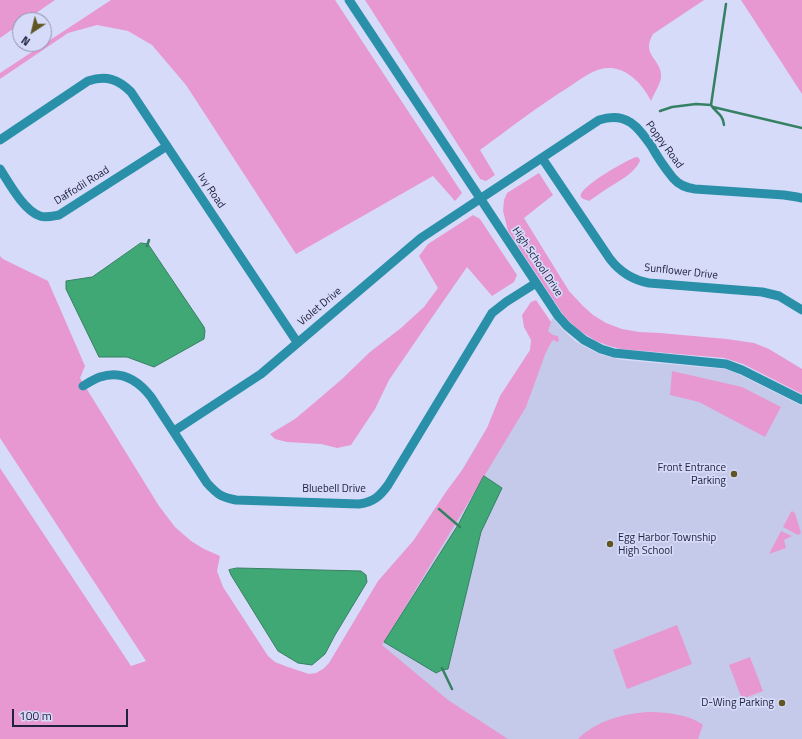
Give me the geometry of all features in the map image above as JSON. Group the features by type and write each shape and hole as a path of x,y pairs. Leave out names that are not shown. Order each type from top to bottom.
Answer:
{"street":[{"name":"High School Drive","path":"349,0 558,316 578,336 595,346 620,354 726,364 742,370 802,400"},
{"name":"Ivy Road","path":"0,140 88,81 108,78 115,80 126,87 131,92 297,342"},
{"name":"Poppy Road","path":"480,199 596,122 608,118 619,118 638,128 676,182 685,187 784,195 802,198"},
{"name":"Daffodil Road","path":"0,169 23,203 31,211 41,216 59,215 167,146"},
{"name":"Sunflower Drive","path":"542,158 610,259 619,269 629,276 649,283 768,293 779,296 802,310"},
{"name":"Violet Drive","path":"174,431 261,374 421,238 480,199"},
{"name":"Bluebell Drive","path":"83,386 100,377 112,375 126,377 137,382 145,389 207,483 221,496 236,500 359,504 368,502 380,495 388,485 492,313 506,302 536,283"}],"shaded area":[{"path":"0,0 55,0 38,12 12,12 12,30 0,38"},
{"path":"111,0 335,0 462,193 455,201 433,176 296,254 186,85 152,45 128,31 97,25 68,33 52,44 52,39"},
{"path":"365,0 704,0 653,34 649,47 650,53 659,66 661,78 651,101 640,84 623,71 604,68 594,71 546,102 480,150 495,175 486,181 480,179"},
{"path":"741,0 802,0 802,94"},
{"path":"32,52 40,52 0,79 0,73"},
{"path":"636,157 639,158 640,161 637,166 625,177 589,201 581,197 582,193 594,181 623,163"},
{"path":"539,173 553,195 524,218 569,291 593,315 606,323 622,329 639,332 727,339 754,343 769,349 802,369 802,394 743,364 724,358 621,349 596,341 580,331 564,316 508,231 503,211 504,200 507,193"},
{"path":"473,215 480,219 517,275 514,282 492,296 467,267 389,380 375,409 351,445 337,448 321,444 287,442 275,439 270,434 295,419 342,379 370,352 401,328 424,307 438,288 419,256 428,244"},
{"path":"141,243 148,244 204,327 205,331 204,339 154,367 127,357 99,357 66,289 66,281 92,277"},
{"path":"0,256 3,259 48,281 85,366 80,378 159,506 175,527 191,541 220,556 217,571 223,587 268,656 275,662 309,674 316,673 329,663 378,581 413,541 463,469 487,428 500,396 530,350 531,340 524,327 522,315 531,302 536,300 551,322 548,331 553,335 558,336 559,341 552,341 546,352 526,407 382,645 448,700 508,739 0,739 0,468 131,666 146,661 0,438"},
{"name":"Egg Harbor Township High School","path":"553,318 575,341 602,355 622,360 724,369 734,372 802,406 802,739 428,739 335,681"},
{"path":"672,371 742,387 781,407 765,437 699,402 670,395"},
{"path":"484,476 502,488 481,532 448,669 436,673 384,642 458,525"},
{"path":"792,511 795,513 801,533 798,535 783,527"},
{"path":"781,531 792,536 784,540 786,548 769,554"},
{"path":"237,568 361,571 366,575 367,582 325,654 312,665 298,663 278,651 231,575 229,570"},
{"path":"677,625 692,664 627,689 613,650"},
{"path":"750,657 763,691 742,699 729,665"},
{"path":"647,712 676,714 697,721 703,725 698,739 578,739 593,727 601,723 619,717"}],"waterway":[{"path":"724,125 721,116 711,105 726,4"},
{"path":"660,111 672,107 696,104 711,105"},
{"path":"713,107 802,128"},
{"path":"147,246 149,240"},
{"path":"439,509 460,527"},
{"path":"442,668 452,689"}],"place":[{"name":"Front Entrance Parking","path":"734,474"},
{"name":"Egg Harbor Township High School","path":"610,544"},
{"name":"D-Wing Parking","path":"782,703"}]}
